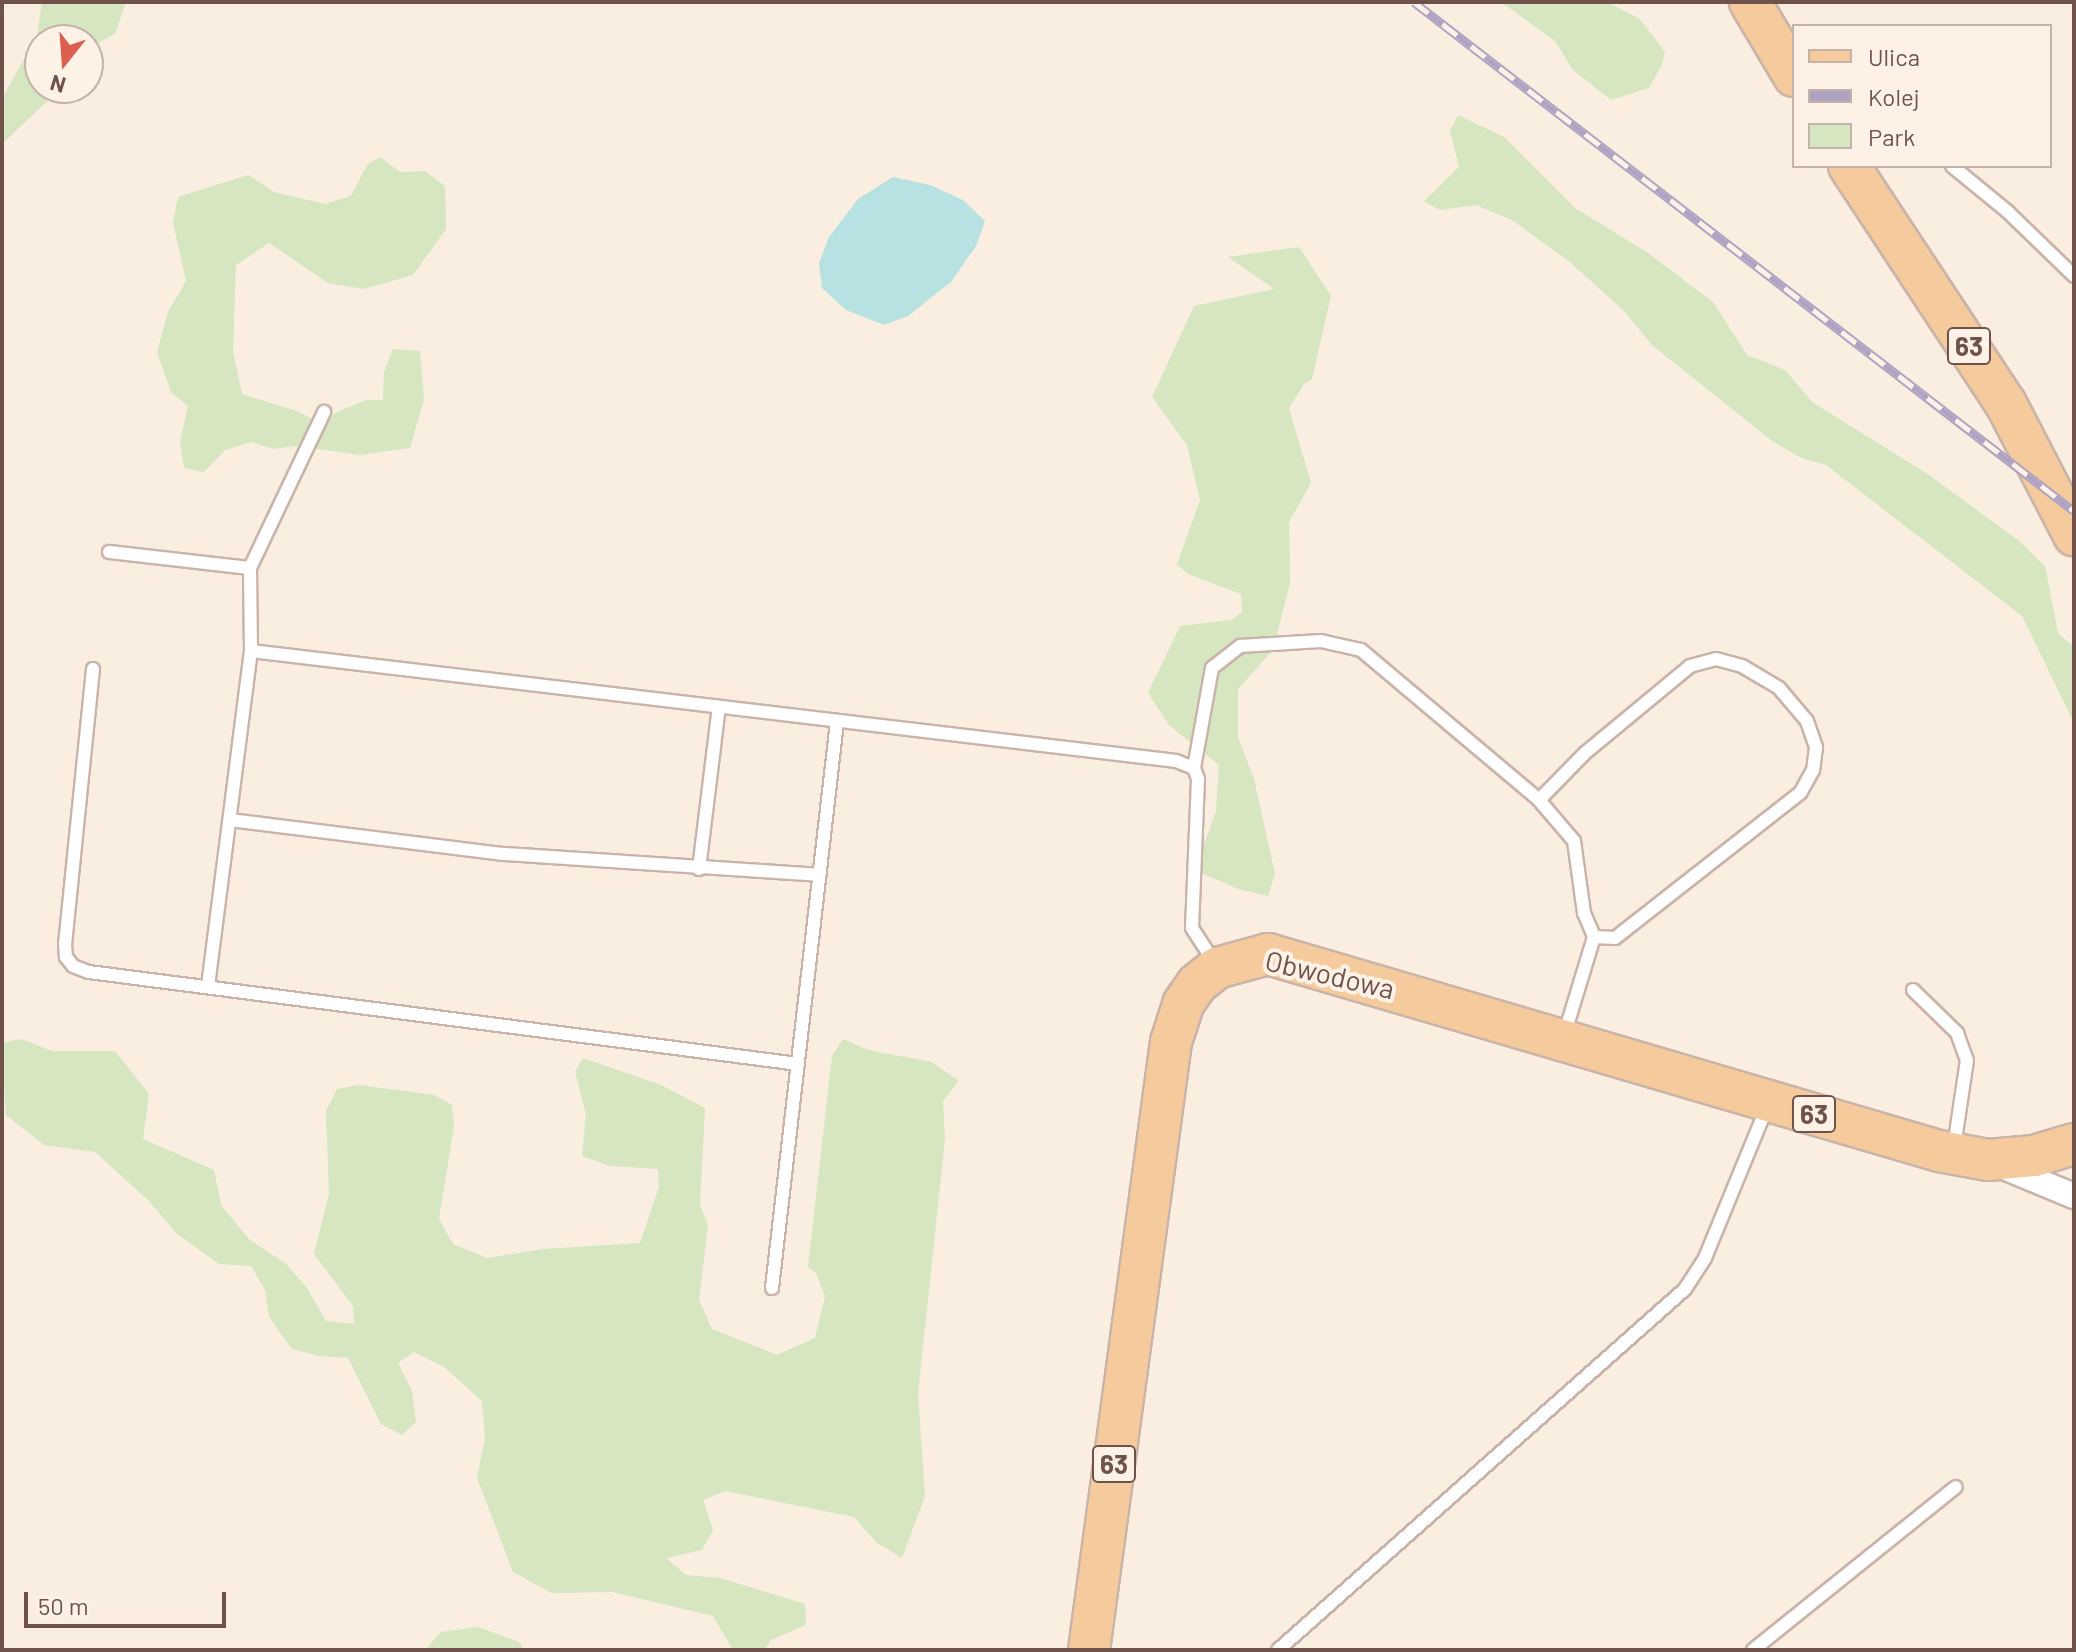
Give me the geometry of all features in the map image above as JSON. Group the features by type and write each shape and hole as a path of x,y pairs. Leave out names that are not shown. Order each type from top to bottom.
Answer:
{"main road":[{"path":"1750,2 1792,73"},
{"name":"63","path":"1850,168 2006,404 2074,535"},
{"name":"Obwodowa","path":"1089,1650 1171,1042 1183,1004 1197,984 1217,968 1268,954 1970,1157 2034,1156 2074,1144"}],"street":[{"path":"1970,1157 2074,1196"}],"lane":[{"path":"1954,168 2008,212 2074,276"},
{"path":"208,986 251,651 250,568 324,412"},
{"path":"109,552 250,568"},
{"path":"1217,968 1192,928 1198,824 1198,779 1194,768 1212,668 1240,646 1321,641 1361,650 1539,800 1574,841 1584,913 1594,937 1563,1039"},
{"path":"251,651 1157,758 1194,768"},
{"path":"1539,800 1585,753 1690,666 1716,659 1742,666 1779,688 1807,721 1816,747 1813,770 1800,793 1615,938 1594,937"},
{"path":"93,669 66,957 73,966 89,972 798,1064"},
{"path":"699,869 719,707"},
{"path":"772,1288 837,722"},
{"path":"230,820 504,854 819,875"},
{"path":"1913,990 1957,1033 1967,1060 1970,1157"},
{"path":"1278,1650 1685,1289 1705,1258 1770,1100"},
{"path":"1753,1650 1956,1487"}],"green space":[{"path":"42,2 126,2 115,34 104,40 104,24 39,24"},
{"path":"1501,2 1607,2 1640,19 1665,52 1662,65 1649,88 1611,100 1573,70 1555,41"},
{"path":"24,60 24,104 44,104 2,144 2,98"},
{"path":"1458,115 1504,137 1575,208 1648,253 1713,302 1747,355 1785,370 1812,402 1929,475 2019,541 2045,566 2058,633 2074,647 2074,723 2022,616 1826,465 1801,458 1771,440 1652,345 1625,312 1570,262 1512,220 1476,205 1440,210 1424,201 1459,167 1450,131"},
{"path":"380,157 400,172 425,171 445,186 446,229 413,275 364,289 328,283 269,243 236,265 233,351 242,394 299,412 326,426 335,413 366,400 383,400 384,372 393,349 420,351 424,400 410,448 360,455 296,446 273,449 252,442 225,450 204,472 184,468 180,441 188,406 171,392 157,352 168,312 186,281 173,223 178,197 248,175 274,192 325,204 351,196 367,165"},
{"path":"1299,247 1331,296 1312,379 1304,384 1289,408 1311,483 1289,522 1290,583 1273,650 1238,689 1238,737 1254,779 1275,874 1268,896 1238,889 1195,870 1216,811 1219,765 1169,725 1148,693 1180,626 1231,620 1242,612 1241,594 1188,574 1177,564 1200,500 1187,445 1152,397 1194,306 1274,289 1228,257"},
{"path":"21,1039 52,1051 115,1051 149,1094 143,1139 214,1170 221,1205 249,1239 286,1264 307,1288 326,1321 354,1324 353,1306 314,1254 329,1194 326,1111 337,1089 359,1085 434,1095 452,1105 454,1126 439,1219 453,1244 487,1258 543,1249 640,1243 659,1187 658,1169 610,1166 582,1156 586,1114 575,1072 583,1058 661,1085 705,1108 700,1205 708,1225 699,1300 712,1329 777,1355 815,1338 825,1296 816,1273 808,1267 832,1056 843,1039 868,1050 932,1062 959,1081 943,1101 945,1139 918,1394 925,1496 902,1558 876,1542 854,1517 725,1491 703,1500 713,1530 702,1550 666,1558 686,1575 720,1578 805,1604 806,1625 771,1640 764,1650 733,1650 713,1616 612,1592 552,1593 513,1572 477,1478 485,1438 482,1401 444,1367 414,1352 398,1363 412,1391 416,1422 402,1435 381,1424 348,1358 319,1356 292,1349 269,1317 265,1290 251,1266 219,1264 176,1233 148,1200 95,1152 44,1145 6,1115 2,1049 5,1042"},
{"path":"478,1627 519,1642 524,1650 425,1650 441,1632"}],"water":[{"path":"893,177 930,185 963,200 985,221 976,246 951,282 908,316 884,325 846,310 822,288 819,263 829,237 858,199"}],"railway":[{"path":"1414,2 2074,511"}]}
